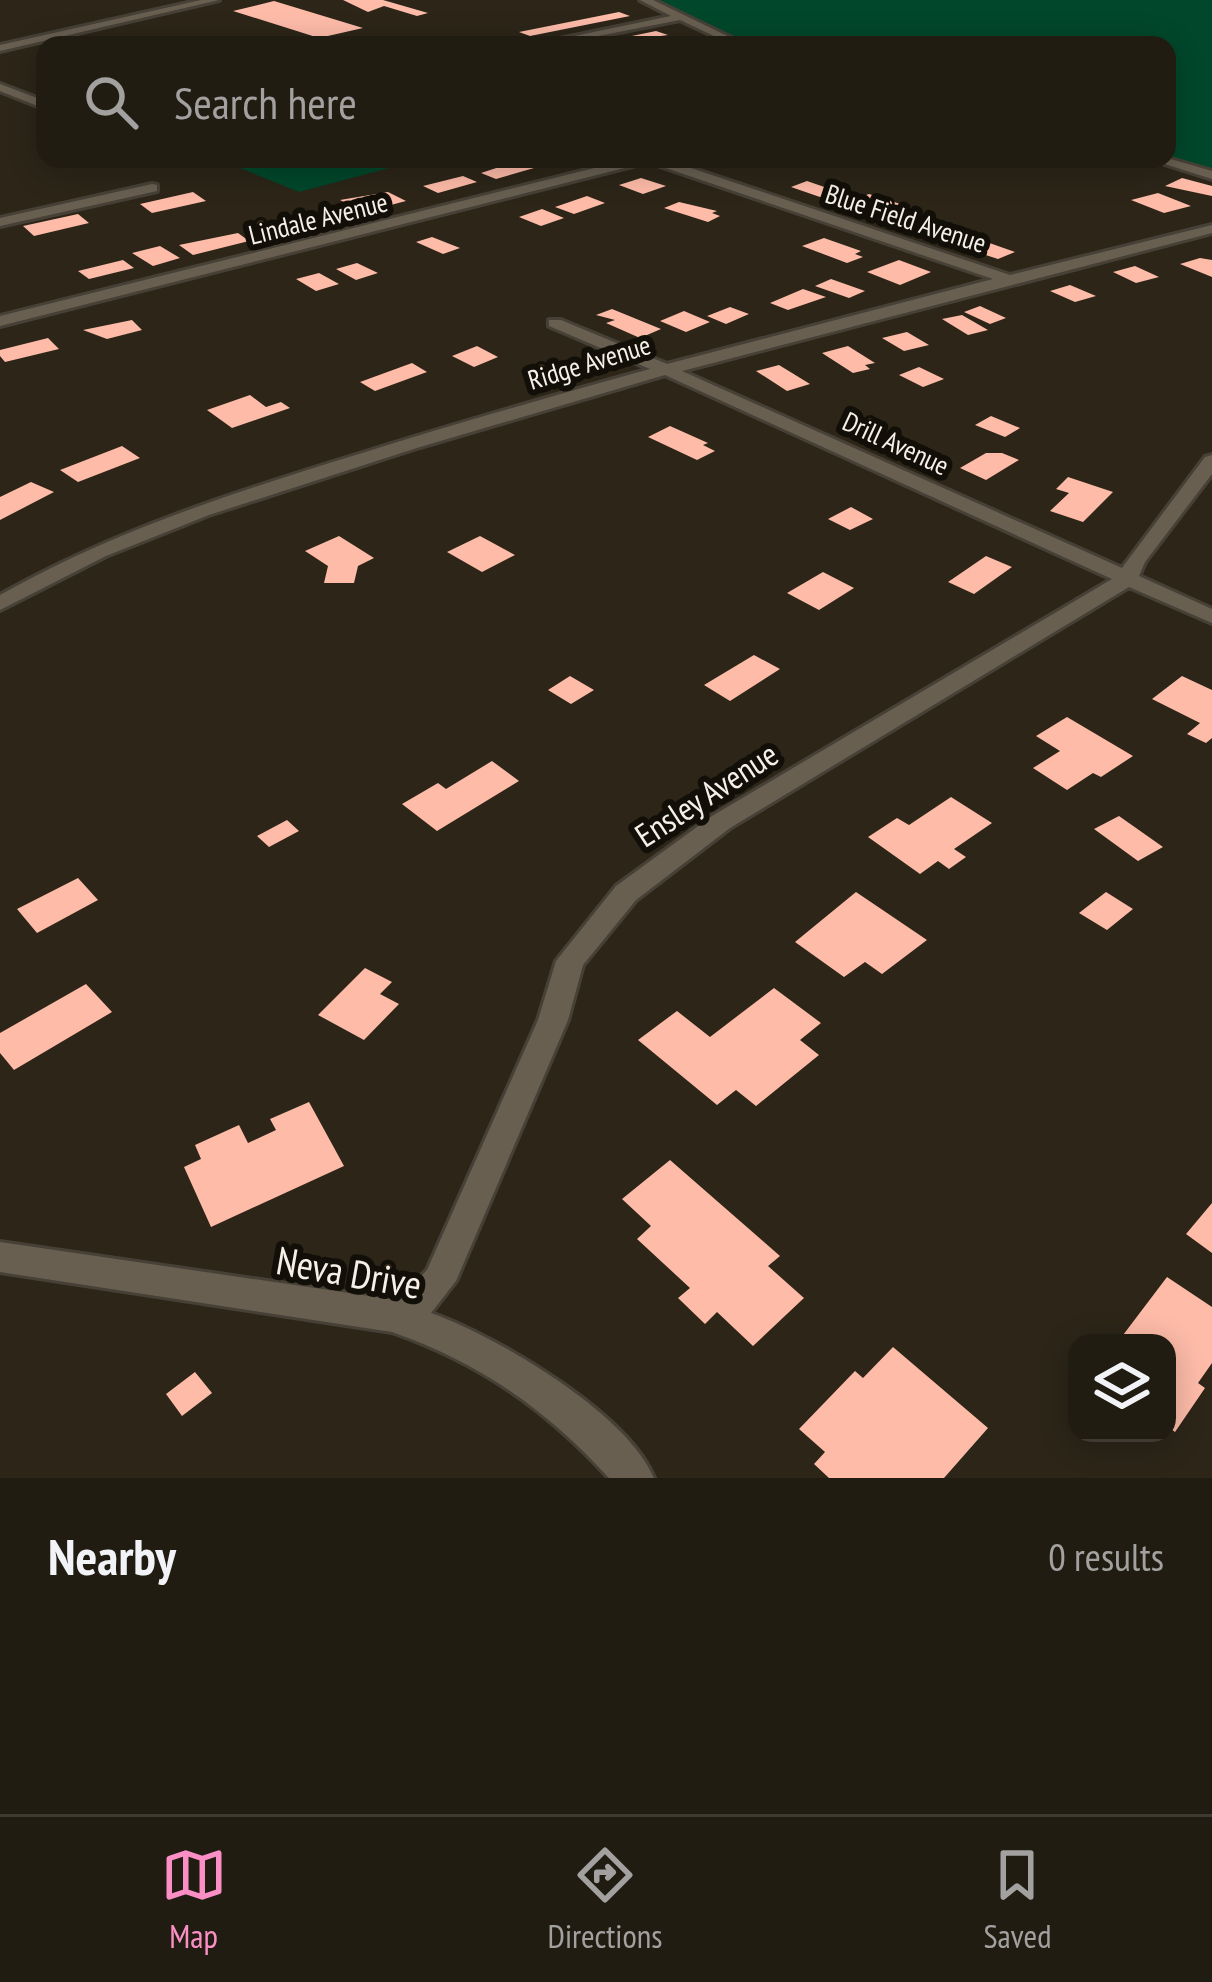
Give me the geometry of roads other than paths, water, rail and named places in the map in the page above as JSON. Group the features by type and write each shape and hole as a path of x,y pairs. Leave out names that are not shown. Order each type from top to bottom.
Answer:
{"street":[{"path":"177,0 192,5"},
{"path":"54,36 214,0"},
{"path":"645,0 722,36"},
{"path":"583,36 681,17"},
{"path":"0,48 36,40"},
{"path":"0,87 36,101"},
{"path":"1176,165 1212,175"},
{"name":"Lindale Avenue","path":"0,321 612,168"},
{"name":"Blue Field Avenue","path":"675,168 1009,280"},
{"path":"0,222 152,188"},
{"name":"Ridge Avenue","path":"0,604 76,563 202,511 661,368 1212,229"},
{"name":"Drill Avenue","path":"555,323 1212,617"},
{"name":"Ensley Avenue","path":"392,1316 418,1303 439,1281 553,1020 570,961 626,892 721,822 1127,579 1135,561 1212,461"},
{"name":"Neva Drive","path":"0,1257 392,1316 458,1339 520,1375 592,1432 635,1478"}]}
